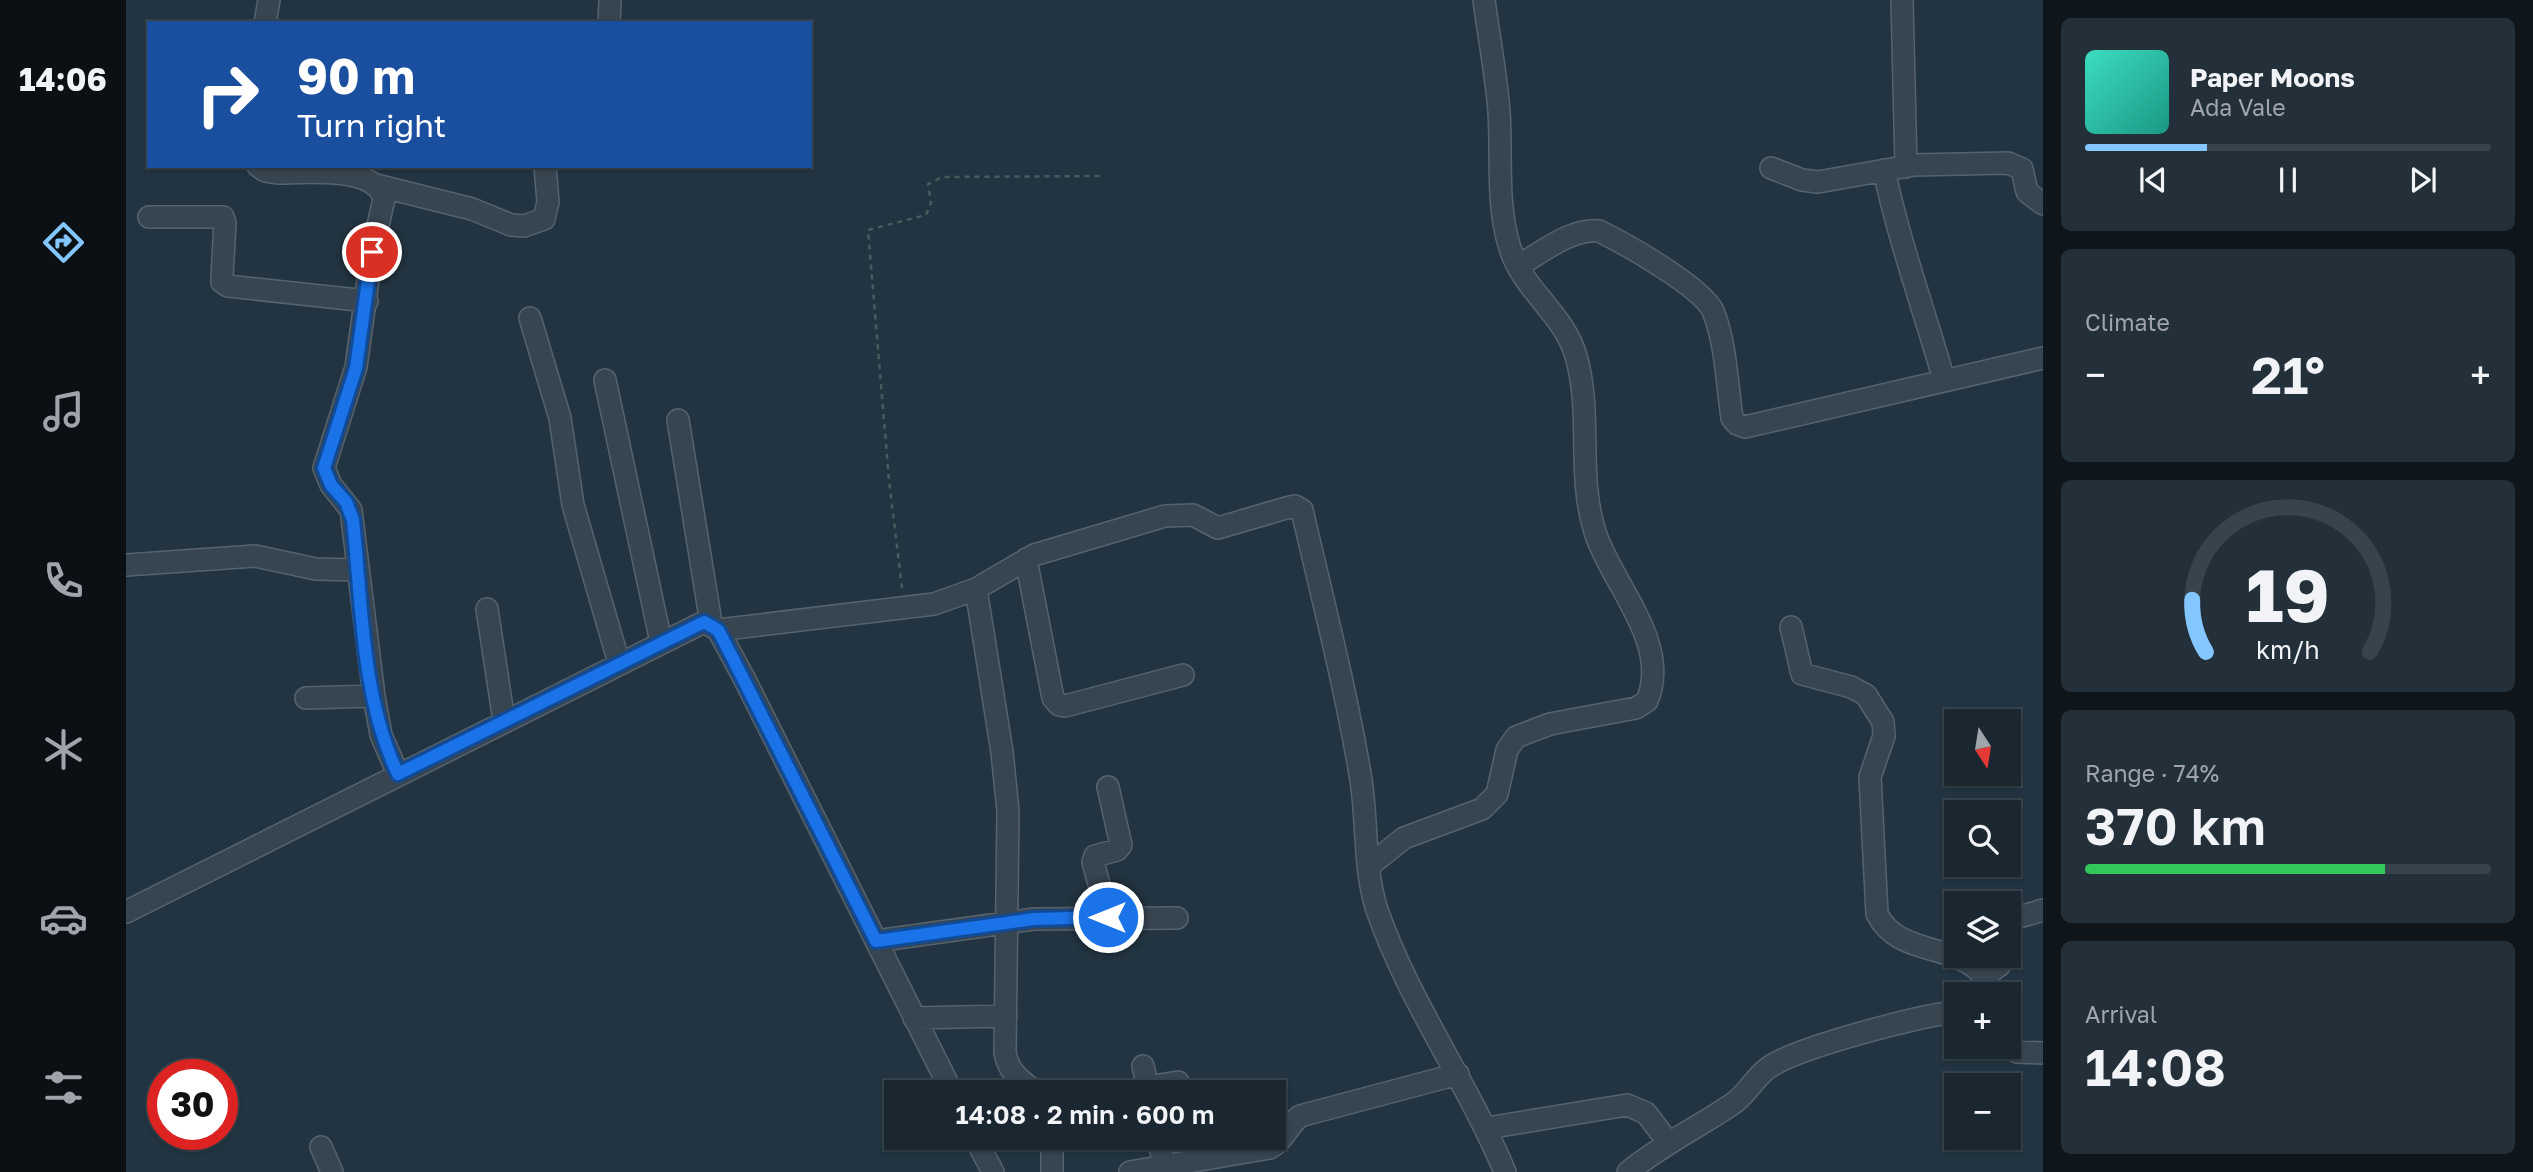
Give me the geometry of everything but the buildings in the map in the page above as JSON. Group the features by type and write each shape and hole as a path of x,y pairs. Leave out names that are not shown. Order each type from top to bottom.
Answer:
{"street":[{"path":"265,21 269,0"},
{"path":"609,21 610,0"},
{"path":"1369,866 1404,838 1482,809 1497,794 1507,750 1516,737 1550,724 1636,708 1647,702 1655,670 1653,656 1603,552 1590,516 1585,490 1585,401 1576,356 1562,324 1518,266 1510,251 1504,221 1499,110 1484,0"},
{"path":"1902,0 1906,167"},
{"path":"1771,168 1802,180 1818,182 1906,167 2018,165 2027,192 2043,204"},
{"path":"261,168 278,173 351,174 376,186 472,209 510,225 524,226 537,224 544,219 548,211 545,168"},
{"path":"1884,170 1894,220 1915,276 1944,380"},
{"path":"376,186 384,199 372,252 356,368 324,468 331,485 351,510 374,696 381,735 398,774"},
{"path":"149,217 223,217 222,282 228,286 367,301"},
{"path":"1518,266 1571,236 1590,230 1599,231 1696,292 1712,308 1718,328 1732,418 1745,427 2043,358"},
{"path":"530,318 559,418 573,505 619,663"},
{"path":"605,380 661,642"},
{"path":"678,419 714,627 946,1080"},
{"path":"126,912 696,624 714,627 934,604 976,589 1026,559 1165,516 1193,515 1218,528 1295,506 1302,510 1354,738 1366,812 1369,866 1377,908 1396,958 1458,1073 1505,1172"},
{"path":"126,565 255,556 316,569 358,570"},
{"path":"1026,559 1053,698 1059,705 1066,706 1183,674"},
{"path":"976,589 1002,752 1008,811 1007,1065 1020,1080"},
{"path":"487,609 504,721"},
{"path":"1791,627 1802,674 1851,687 1866,695 1883,722 1884,736 1872,764 1869,793 1877,914 1884,928 1900,939 1962,958 1978,967 1988,982"},
{"path":"306,698 332,700 374,696"},
{"path":"1108,787 1121,845 1117,850 1095,856 1093,862 1108,917"},
{"path":"2021,916 2043,910"},
{"path":"876,941 1034,919 1177,918"},
{"path":"1628,1172 1668,1142 1735,1103 1768,1068 1788,1058 1921,1017 1944,1014"},
{"path":"914,1018 1006,1016"},
{"path":"2021,1052 2043,1053"},
{"path":"1130,1172 1165,1169 1270,1148 1279,1143 1300,1116 1458,1073"},
{"path":"1486,1128 1627,1105 1646,1113 1668,1142"},
{"path":"321,1147 332,1172"},
{"path":"981,1150 993,1172"},
{"path":"1052,1150 1052,1172"},
{"path":"1161,1150 1165,1169"}],"path":[{"path":"904,609 888,467 868,230 926,215 931,203 928,184 942,177 1102,176"}],"route":[{"path":"372,252 366,315 356,368 328,447 324,468 325,476 351,510 374,696 381,735 398,774 696,624 710,623 718,630 744,678 876,941 1034,919 1108,917"}]}
